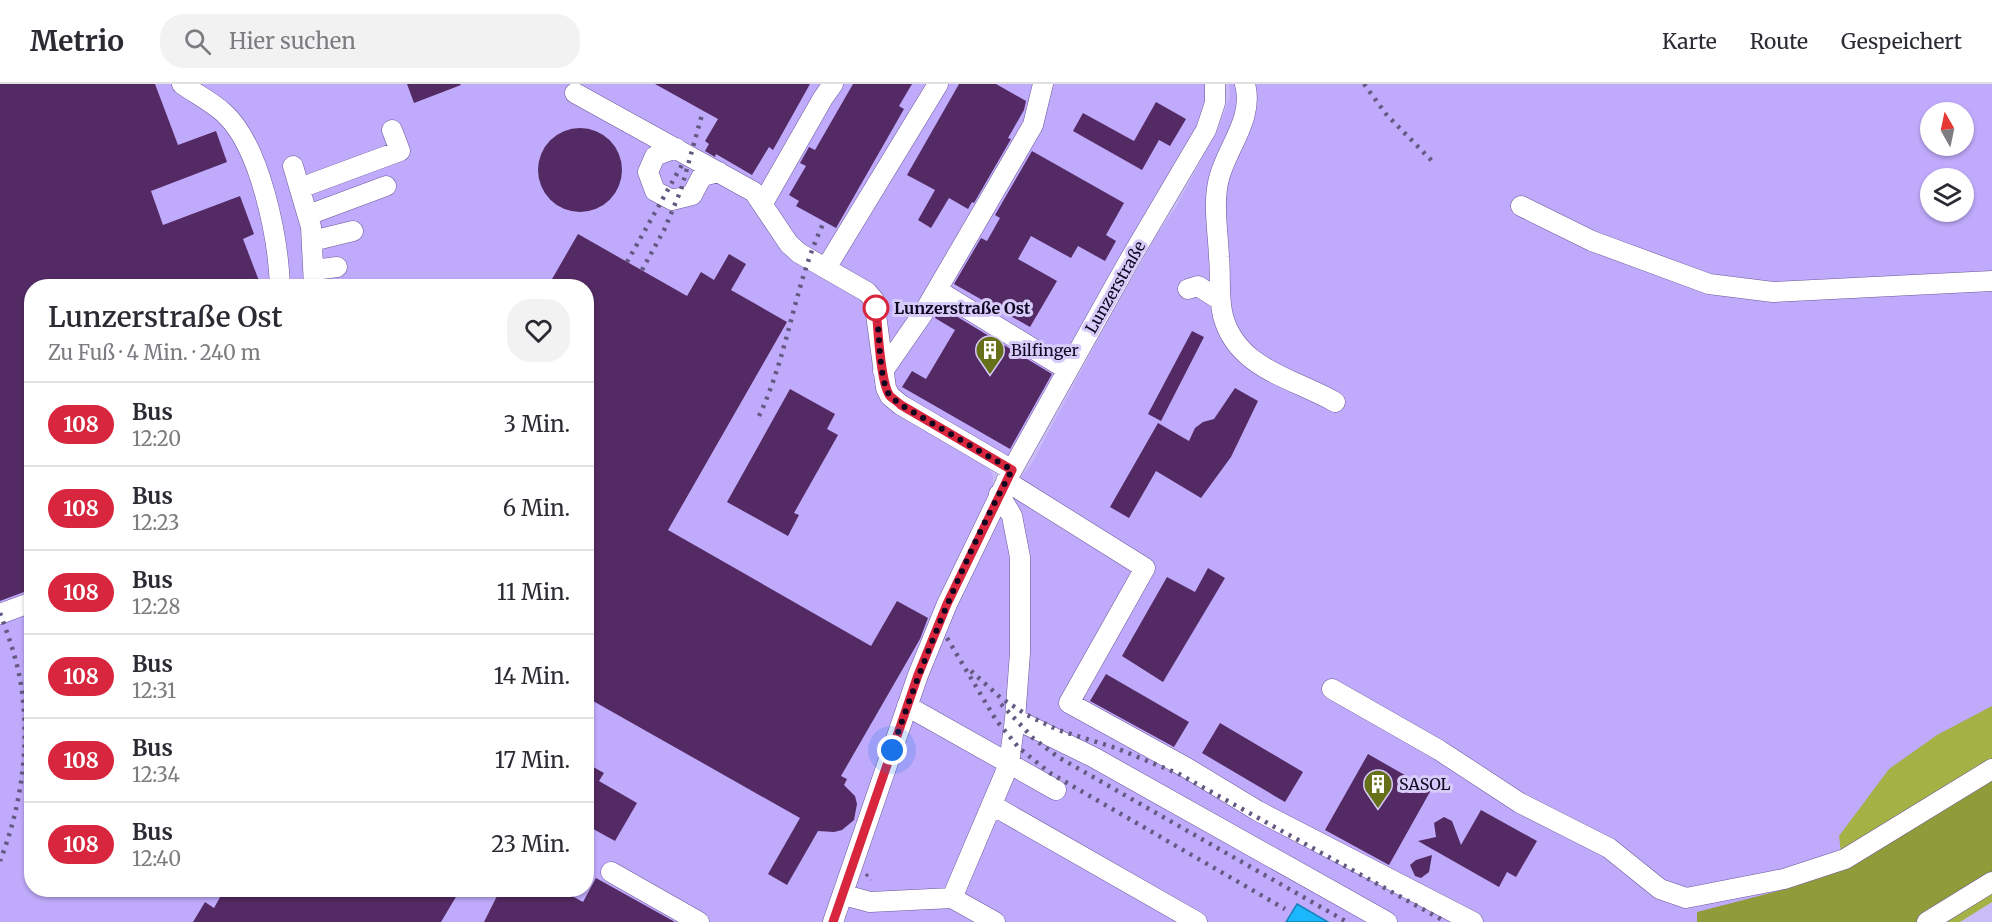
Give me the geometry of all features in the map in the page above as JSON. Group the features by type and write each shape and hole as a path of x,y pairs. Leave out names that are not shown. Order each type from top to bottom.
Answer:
{"street":[{"path":"182,84 224,113 235,126 247,147 256,168 271,218 279,279"},
{"path":"759,197 833,84"},
{"path":"826,268 938,84"},
{"path":"883,371 937,290 1033,124 1043,84"},
{"name":"Lunzerstraße","path":"833,922 907,706 947,604 1006,482 1206,130 1215,103 1215,84"},
{"path":"1245,84 1247,105 1241,127 1219,177 1216,203 1220,300 1228,332 1248,358 1266,370 1335,402"},
{"path":"575,93 719,172 759,197 789,244 799,253 867,292 874,300 886,388 891,396 1006,482 1145,568 1070,703 1187,768 1258,811 1473,922"},
{"path":"300,188 400,151 392,130"},
{"path":"676,148 655,156 648,172 655,191 672,200 692,195 702,177 719,172"},
{"path":"293,166 308,215 314,278 337,267"},
{"path":"308,215 386,186"},
{"path":"1521,206 1592,242 1709,284 1773,291 1992,281"},
{"path":"312,241 353,231"},
{"path":"1188,289 1198,286 1220,300"},
{"path":"937,290 1068,370"},
{"path":"952,898 1009,764 1015,719 1020,653 1020,557 1006,482"},
{"path":"0,614 24,605"},
{"path":"1332,689 1439,750 1520,803 1609,848 1660,889 1686,898 1784,879 1845,859 1992,769"},
{"path":"907,706 1056,790"},
{"path":"1015,719 1094,757 1387,922"},
{"path":"992,805 1197,922"},
{"path":"610,872 699,922"},
{"path":"1927,922 1992,882"},
{"path":"844,895 870,902 952,898 995,922"}],"shaded area":[{"path":"0,84 1206,84 1206,105 1200,122 1009,455 1002,456 897,394 885,315 803,245 779,215 773,202 739,192 758,209 775,243 783,252 858,297 865,307 869,322 877,393 882,403 895,413 987,465 993,476 993,485 909,673 825,922 0,922"},
{"path":"1229,84 1992,84 1992,886 1934,922 1328,922 1297,904 1286,922 844,922 939,644 1009,491 1032,463 1111,315 1158,233 1176,207 1218,129 1230,96"}],"green space":[{"path":"1992,706 1992,775 1843,870 1839,836 1889,769 1937,735"},
{"path":"1992,775 1992,877 1919,922 1697,922 1697,912 1782,890 1843,870"},
{"path":"1992,886 1992,902 1960,922 1934,922"}],"water":[{"path":"1297,904 1328,922 1286,922"}],"building":[{"path":"0,84 155,84 178,145 216,131 227,162 151,191 163,225 240,196 254,234 243,239 258,279 24,279 24,592 0,601"},
{"path":"407,84 460,84 461,85 414,103"},
{"path":"655,84 810,84 773,150 769,147 752,175 716,154 715,157 705,151 709,144 705,141 718,119"},
{"path":"853,84 912,84 899,106 904,109 836,228 796,206 799,201 789,195 806,166 800,163 809,147 815,150"},
{"path":"959,84 996,84 1026,101 1024,110 1008,138 1011,139 974,203 972,202 968,209 949,198 931,228 918,220 935,190 907,175"},
{"path":"1156,102 1186,119 1170,146 1159,140 1142,170 1073,131 1083,113 1134,141"},
{"path":"580,128 596,131 610,140 619,154 622,170 619,186 610,200 596,209 580,212 564,209 550,200 541,186 538,170 541,154 550,140 564,131"},
{"path":"1032,151 1124,203 1106,235 1116,241 1105,261 1078,246 1071,258 1031,236 1018,259 1057,281 1030,327 954,284 981,238 987,241 1000,218 995,215"},
{"path":"578,234 687,296 701,272 714,280 729,254 746,264 731,290 787,322 668,530 871,646 897,601 928,618 920,639 841,776 847,779 844,785 855,796 857,804 854,820 842,830 818,831 787,885 768,874 800,818 594,702 594,279 552,279"},
{"name":"Bilfinger","path":"941,307 1052,374 1010,449 902,387 912,371 926,379 955,330 935,318"},
{"path":"1192,331 1204,337 1161,421 1148,414"},
{"path":"1235,388 1258,401 1231,457 1201,498 1156,471 1129,518 1110,507 1158,423 1189,441 1195,428 1203,422 1214,419"},
{"path":"790,389 835,414 827,429 838,435 794,513 799,515 788,536 727,502"},
{"path":"1208,568 1225,578 1163,682 1122,656 1167,577 1195,592"},
{"path":"1106,674 1189,722 1174,747 1090,701"},
{"path":"1220,723 1303,772 1285,802 1202,753"},
{"name":"SASOL","path":"1368,754 1431,790 1389,865 1325,830"},
{"path":"594,767 604,773 599,781 637,803 615,841 594,829"},
{"path":"1481,810 1537,841 1516,877 1507,872 1499,887 1418,841 1436,837 1434,823 1444,817 1452,821 1461,845"},
{"path":"1432,855 1429,872 1421,878 1415,876 1410,865 1416,860"},
{"path":"596,878 675,922 484,922 496,897 574,897 583,902 586,897 594,897"},
{"path":"220,897 456,897 441,922 193,922 205,902 214,908"}],"railway":[{"path":"1364,84 1386,114 1433,162"},
{"path":"642,270 664,230 681,190 703,111"},
{"path":"627,262 683,163"},
{"path":"759,416 778,368 805,270 824,222"},
{"path":"0,613 18,671 24,714"},
{"path":"947,638 996,720 1019,748 1050,773 1285,909"},
{"path":"971,671 1001,698 1027,715 1058,730 1116,748 1179,774 1446,922"},
{"path":"1001,704 1033,738 1058,757 1347,922"},
{"path":"0,861 8,840 19,795 24,749"}],"bus line":[{"name":"108","path":"833,922 918,675 947,604 1012,470 901,405 891,396 886,388 883,371 876,308"}],"place":[{"name":"Lunzerstraße Ost","path":"876,308"},
{"name":"Bilfinger","path":"990,376"},
{"name":"SASOL","path":"1378,810"}],"route":[{"path":"876,308 883,371 886,388 891,396 901,405 1012,470 947,604 918,675 892,750"}]}
